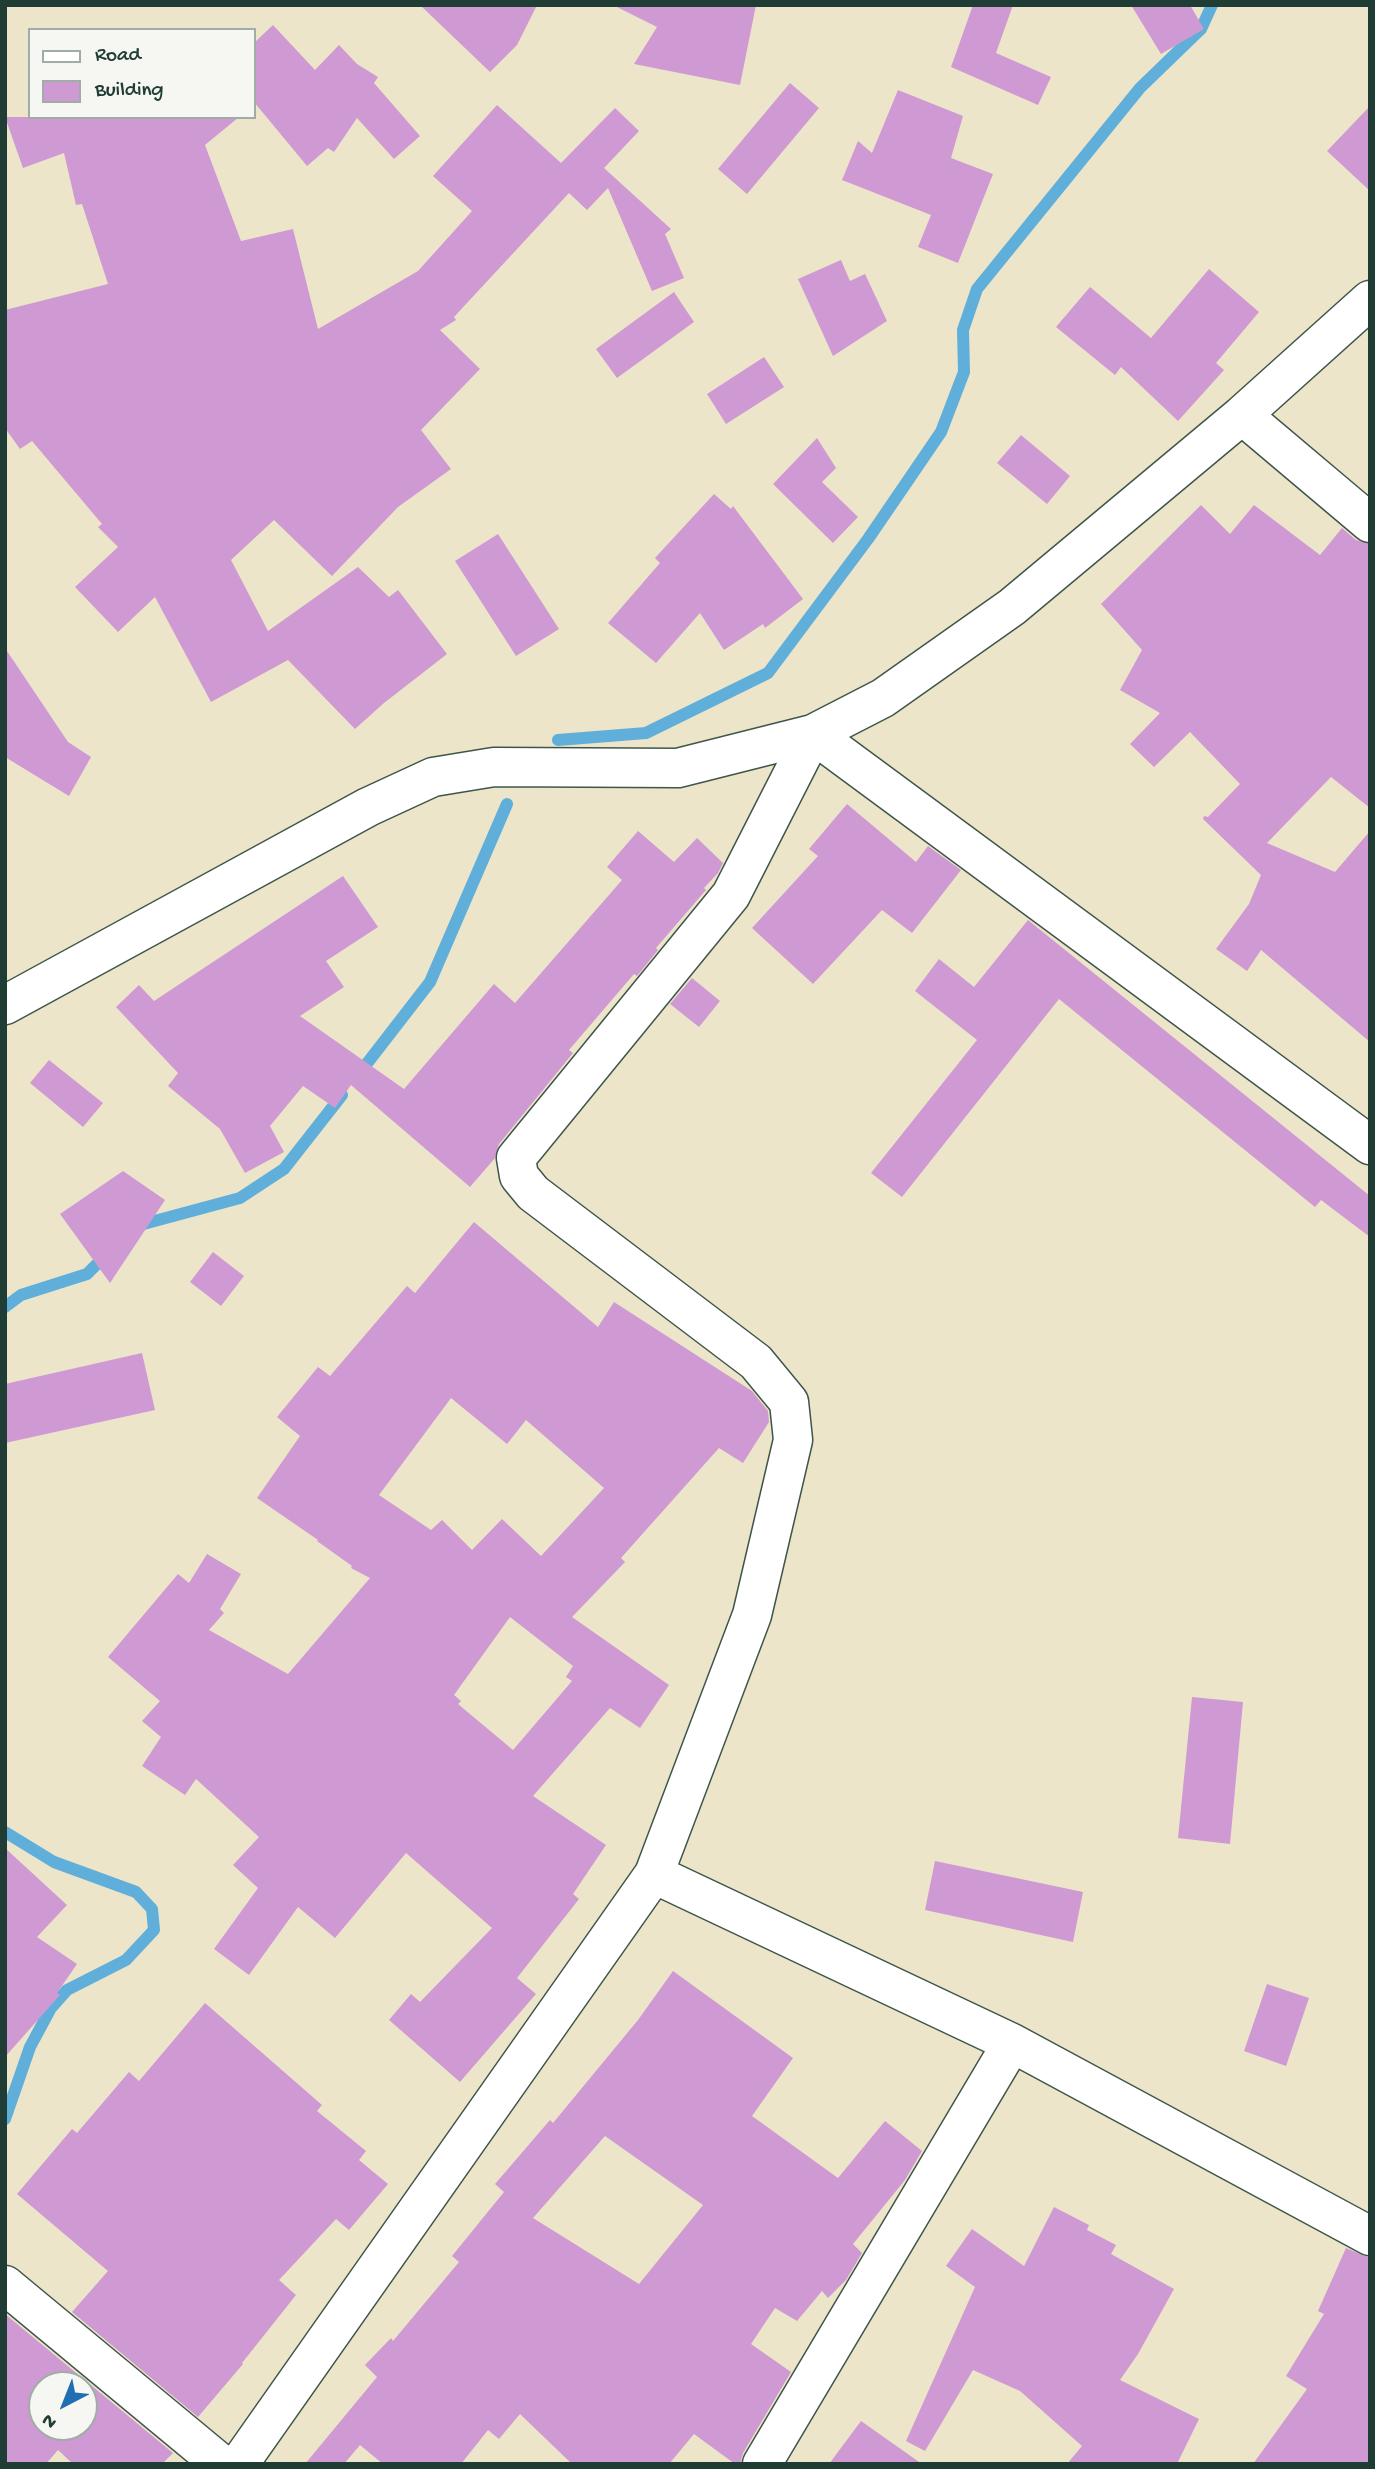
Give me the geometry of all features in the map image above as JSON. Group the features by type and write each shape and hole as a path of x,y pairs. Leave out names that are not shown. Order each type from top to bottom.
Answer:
{"street":[{"path":"5,1005 368,807 433,777 494,767 678,768 813,734 883,698 1012,607 1242,415 1370,300"},
{"path":"1242,415 1370,523"},
{"path":"813,734 1370,1145"},
{"path":"239,2464 654,1874 752,1615 793,1440 789,1402 757,1362 533,1193 519,1176 516,1158 731,895 813,734"},
{"path":"654,1874 1012,2043 1370,2236"},
{"path":"762,2464 1012,2043"},
{"path":"5,2285 221,2464"}],"building":[{"path":"420,5 537,5 517,45 490,72"},
{"path":"613,5 756,5 740,85 634,64 657,27"},
{"path":"973,5 1013,5 996,53 1051,77 1038,105 951,67"},
{"path":"1131,5 1190,5 1204,29 1161,54"},
{"path":"273,25 315,70 339,45 357,64 378,77 374,83 420,136 394,159 357,118 334,152 328,148 307,166 256,104 256,41"},
{"path":"790,83 819,108 747,194 718,169"},
{"path":"898,90 963,116 951,158 993,174 958,263 918,247 931,215 842,180 858,141 872,153"},
{"path":"497,105 561,163 615,108 639,131 604,168 671,229 665,234 684,278 652,291 608,188 587,210 569,193 454,317 456,320 440,330 480,369 421,430 451,469 398,507 332,576 274,520 231,560 268,631 358,567 389,597 398,590 447,654 355,729 288,660 211,702 155,597 118,632 75,587 118,547 98,527 102,524 32,441 20,449 5,428 5,310 108,284 82,204 76,205 64,153 23,168 5,117 237,119 205,145 241,241 293,229 318,329 418,271 472,211 433,176"},
{"path":"1370,106 1370,191 1327,151"},
{"path":"841,260 850,281 865,274 887,321 833,356 798,279"},
{"path":"1209,269 1259,312 1216,363 1224,370 1178,421 1121,367 1115,375 1056,327 1090,287 1151,338"},
{"path":"674,292 694,322 617,378 596,349"},
{"path":"764,357 784,387 726,424 707,394"},
{"path":"1021,435 1070,476 1047,504 997,463"},
{"path":"817,438 836,468 822,482 858,517 833,543 773,484"},
{"path":"714,494 731,509 733,506 803,599 765,628 763,624 724,650 700,613 656,663 608,623 660,563 655,558"},
{"path":"1201,505 1230,534 1254,505 1320,555 1342,528 1356,540 1370,544 1370,808 1331,777 1267,843 1335,872 1370,831 1370,1042 1261,950 1247,971 1216,949 1249,904 1261,875 1203,819 1240,784 1190,732 1154,767 1130,744 1160,713 1120,690 1142,650 1101,604"},
{"path":"498,534 559,629 516,656 455,561"},
{"path":"5,648 68,742 91,757 69,796 5,757"},
{"path":"847,804 916,862 928,846 961,870 912,933 882,910 813,984 752,928 818,856 809,849"},
{"path":"638,831 674,862 697,838 723,863 704,888 706,890 656,948 658,950 637,976 634,974 569,1050 573,1053 499,1144 495,1158 470,1187 351,1085 335,1108 303,1086 270,1126 284,1152 245,1173 220,1129 168,1086 178,1073 116,1007 139,985 154,1001 343,876 378,927 326,961 344,987 300,1016 404,1089 494,984 515,1003 622,880 607,867"},
{"path":"1028,920 1370,1196 1370,1237 1321,1200 1315,1207 1059,999 902,1197 871,1173 977,1040 915,991 939,959 974,987"},
{"path":"692,978 720,1001 699,1027 670,1004"},
{"path":"49,1060 103,1103 83,1127 30,1083"},
{"path":"123,1171 165,1200 110,1283 60,1214"},
{"path":"474,1222 598,1327 614,1302 752,1391 768,1411 769,1422 743,1463 719,1448 621,1558 625,1562 572,1617 669,1685 640,1728 610,1708 533,1796 606,1845 573,1894 579,1899 517,1978 536,1994 460,2082 389,2020 411,1994 420,2002 492,1928 406,1853 335,1938 298,1907 249,1975 214,1949 258,1888 233,1865 259,1837 196,1779 185,1795 142,1766 161,1737 142,1721 160,1701 108,1657 178,1574 189,1583 207,1554 241,1574 220,1609 224,1613 209,1630 288,1674 370,1578 351,1568 352,1566 318,1540 257,1498 300,1436 277,1417 318,1367 330,1376 407,1286 415,1293","holes":["451,1398 507,1444 526,1420 604,1488 541,1556 502,1519 472,1550 442,1520 431,1530 379,1495","510,1617 573,1666 566,1677 572,1681 513,1750 458,1704 461,1701 454,1695"]},
{"path":"213,1252 244,1276 221,1306 190,1282"},
{"path":"142,1353 155,1410 5,1443 5,1384"},
{"path":"1192,1697 1243,1702 1230,1844 1178,1838"},
{"path":"5,1848 67,1905 37,1937 77,1964 57,1993 60,1995 5,2057"},
{"path":"935,1861 1083,1892 1073,1942 925,1910"},
{"path":"673,1971 793,2058 752,2116 838,2178 885,2121 922,2151 905,2180 853,2244 862,2253 846,2280 828,2298 822,2291 797,2321 775,2308 751,2344 791,2372 743,2453 740,2464 735,2464 694,2434 669,2464 572,2464 520,2414 499,2439 488,2430 461,2464 383,2464 360,2445 344,2464 305,2464 377,2377 365,2365 391,2338 393,2341 459,2262 452,2256 504,2192 495,2184 550,2120 553,2123 638,2020","holes":["605,2136 703,2205 639,2284 533,2218"]},
{"path":"1267,1984 1309,1998 1286,2066 1244,2051"},
{"path":"205,2003 322,2105 317,2111 366,2151 359,2160 388,2184 349,2230 336,2219 279,2280 296,2295 198,2417 72,2312 108,2271 17,2194 72,2129 77,2133 129,2072 139,2081"},
{"path":"1054,2207 1089,2225 1087,2230 1116,2245 1111,2254 1174,2289 1138,2354 1120,2380 1199,2419 1177,2464 1067,2464 1082,2446 1020,2391 973,2370 925,2451 906,2441 975,2287 946,2266 972,2229 1024,2266"},
{"path":"1346,2248 1370,2258 1370,2464 1253,2464 1307,2389 1286,2376 1324,2314 1318,2311"},
{"path":"5,2314 74,2371 28,2371 28,2441 98,2441 98,2391 173,2453 162,2464 73,2464 58,2450 46,2464 5,2464"},
{"path":"861,2421 922,2464 829,2464"}],"waterway":[{"path":"558,740 646,733 768,673 868,539 941,432 964,372 963,330 977,289 1140,88 1201,29 1212,5"},
{"path":"358,1075 430,982 507,804"},
{"path":"136,1226 240,1198 284,1169 342,1095"},
{"path":"5,1307 21,1295 87,1274 108,1253"},
{"path":"5,1832 54,1862 136,1892 152,1909 154,1930 126,1960 67,1990 51,2008 30,2047 5,2119"}]}
